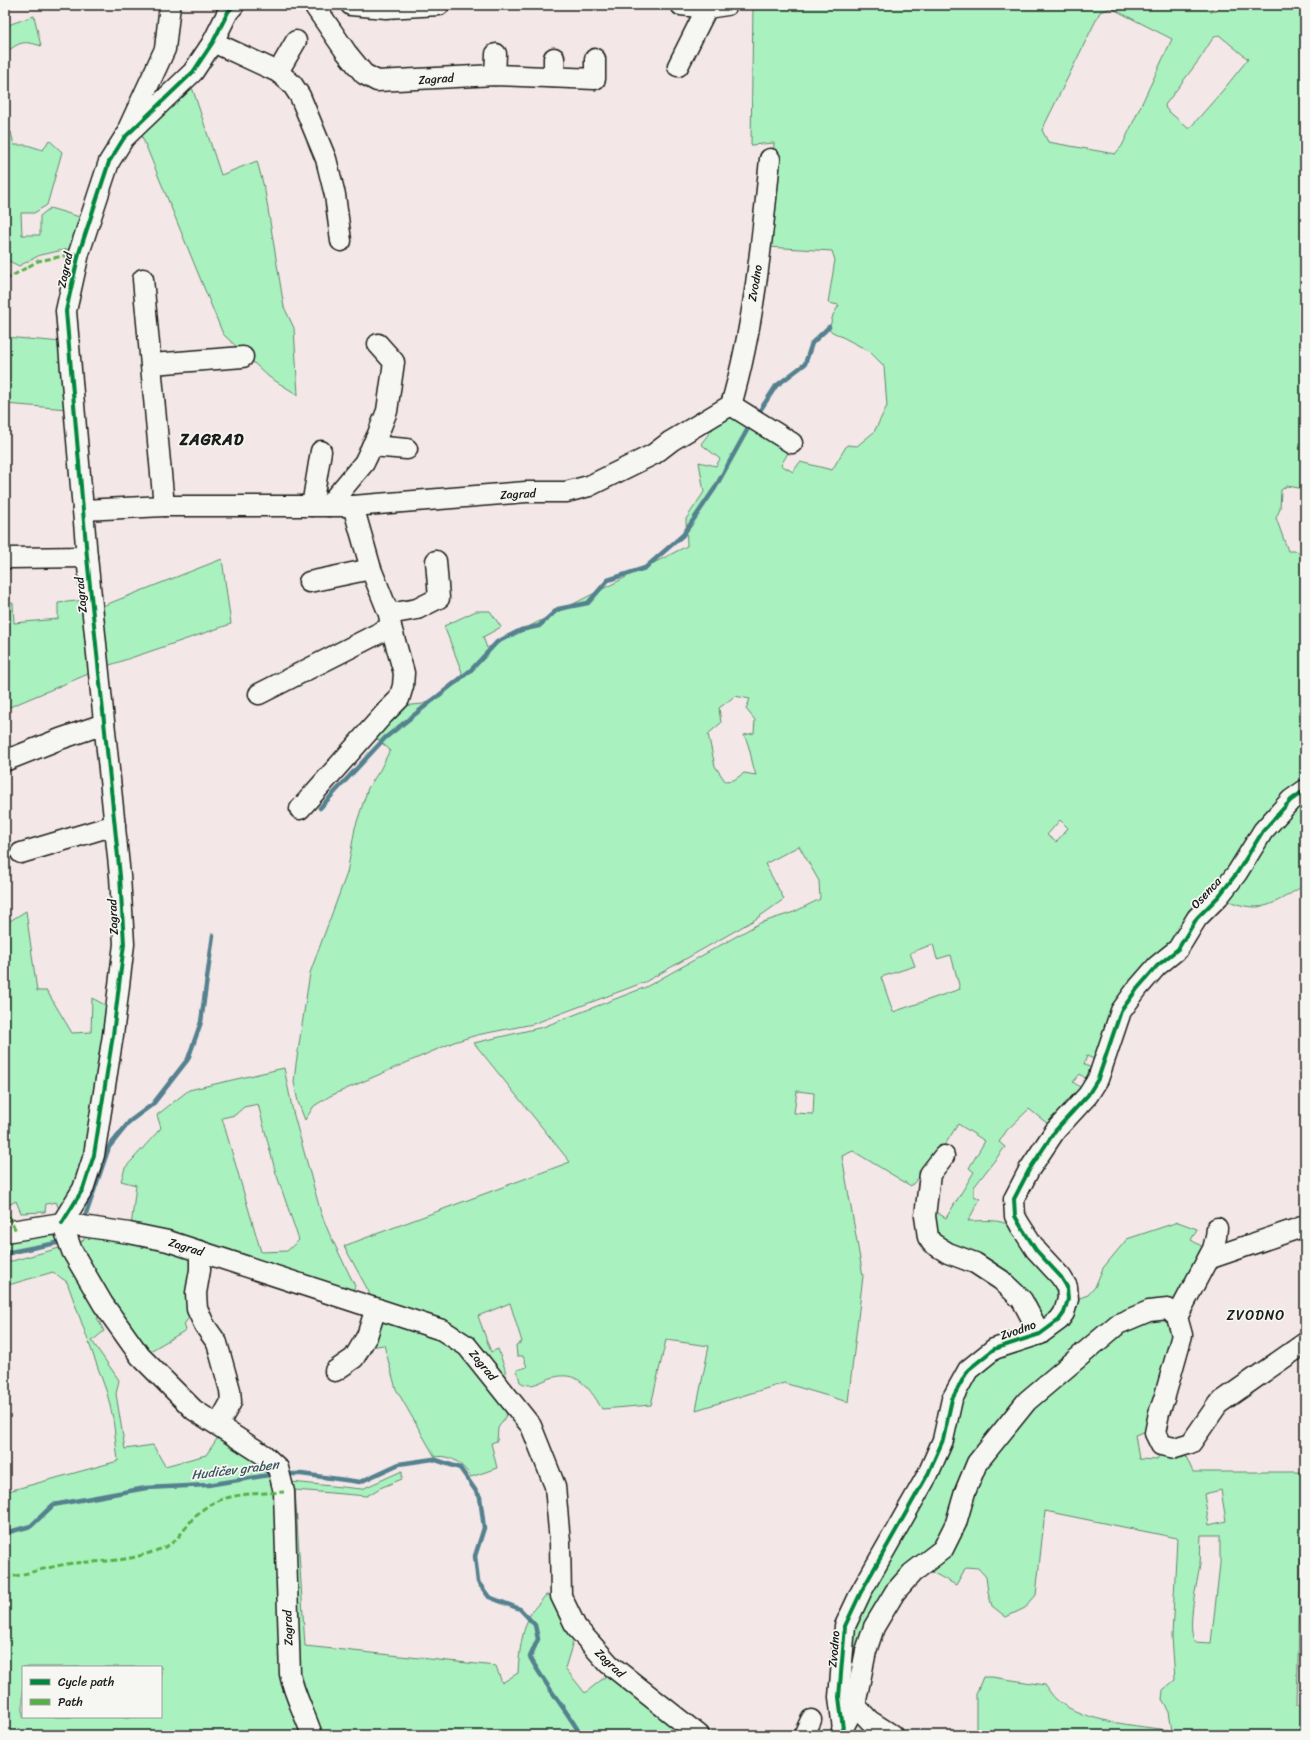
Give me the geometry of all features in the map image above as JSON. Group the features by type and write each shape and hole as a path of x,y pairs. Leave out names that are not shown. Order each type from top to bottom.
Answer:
{"street":[{"path":"124,138 165,48 170,5"},
{"name":"Zagrad","path":"62,1223 83,1189 94,1155 113,1035 124,944 115,825 87,557 66,311 79,252 109,162 124,138 193,72 213,42 228,12 234,5"},
{"name":"Zagrad","path":"314,5 346,52 364,74 377,81 422,72 495,75 554,68 595,79 595,59"},
{"path":"351,5 386,8 439,5"},
{"path":"681,5 707,8 727,5"},
{"path":"678,66 707,8"},
{"path":"278,72 296,41"},
{"path":"213,42 278,72 292,84 300,96 326,159 335,195 342,241"},
{"path":"495,75 496,54"},
{"name":"Zvodno","path":"731,405 739,377 761,250 770,159"},
{"path":"144,279 164,506"},
{"path":"320,506 364,463 387,411 394,362 378,344"},
{"path":"152,364 243,357"},
{"path":"731,405 755,418 792,443"},
{"name":"Zagrad","path":"83,510 164,506 353,506 526,492 566,492 589,486 654,454 671,441 731,405"},
{"path":"372,446 407,449"},
{"path":"320,506 321,452"},
{"path":"300,809 399,699 404,673 390,620 371,569 353,506"},
{"path":"10,558 87,557"},
{"path":"259,694 390,620 439,598 436,561"},
{"path":"309,582 371,569"},
{"path":"7,760 60,739 104,724"},
{"name":"Osenca","path":"1113,1033 1121,1011 1136,989 1157,966 1178,949 1197,918 1219,896 1238,873 1263,831 1291,800 1305,790"},
{"path":"21,853 115,825"},
{"name":"Zvodno","path":"841,1732 839,1698 845,1626 861,1592 928,1474 943,1440 952,1399 968,1370 994,1349 1040,1334 1059,1320 1064,1313 1068,1299 1067,1287 1061,1277 1036,1250 1020,1226 1015,1216 1014,1199 1029,1170 1055,1131 1088,1095 1098,1079 1113,1033"},
{"path":"944,1156 930,1174 925,1216 928,1237 932,1244 948,1253 975,1263 1000,1280 1022,1300 1040,1334"},
{"name":"Zagrad","path":"62,1223 72,1251 103,1304 140,1356 194,1410 264,1455 280,1476 284,1492 290,1674 293,1688 307,1719 312,1735"},
{"name":"Zagrad","path":"5,1232 62,1223 168,1241 442,1330 467,1346 531,1426 555,1486 560,1542 561,1596 576,1627 609,1664 698,1735"},
{"path":"1208,1259 1305,1226"},
{"path":"1217,1228 1216,1237 1208,1259 1177,1317 1182,1335 1159,1413 1155,1433 1161,1445 1176,1448 1191,1443 1218,1404 1305,1343"},
{"path":"200,1251 200,1270 196,1294 197,1309 205,1326 218,1344 230,1390 231,1402 218,1425"},
{"path":"335,1371 354,1358 367,1336 376,1308"},
{"name":"Zvodno","path":"841,1732 855,1705 866,1651 874,1627 895,1592 912,1573 943,1549 956,1523 965,1492 978,1463 1027,1401 1118,1324 1149,1311 1168,1309 1177,1317"},
{"path":"855,1705 870,1721 892,1735"}],"green space":[{"path":"753,5 1214,5 1210,12 1217,11 1221,5 1305,5 1305,489 1287,486 1281,490 1280,509 1276,518 1288,551 1297,551 1305,560 1305,787 1191,920 1100,1062 1087,1056 1084,1064 1098,1072 1091,1083 1080,1074 1073,1082 1087,1092 1053,1128 1029,1109 1007,1130 999,1142 1005,1147 974,1187 974,1196 980,1199 968,1221 997,1221 1013,1227 1065,1296 1045,1329 1032,1310 939,1243 930,1209 946,1218 974,1172 969,1168 985,1141 958,1124 936,1159 911,1186 853,1151 842,1156 863,1276 848,1402 784,1383 696,1410 709,1346 666,1340 651,1405 602,1409 585,1385 571,1377 554,1377 531,1385 526,1385 520,1382 517,1370 527,1367 523,1356 517,1356 516,1345 522,1342 510,1303 478,1316 491,1352 498,1349 505,1369 506,1380 490,1364 370,1301 369,1292 344,1246 570,1162 474,1043 543,1027 646,987 760,923 794,912 820,899 819,881 799,846 765,864 784,899 756,919 645,982 533,1024 477,1035 454,1042 330,1096 314,1106 305,1120 298,1102 294,1082 296,1064 310,973 347,873 355,828 368,788 380,770 390,750 376,738 401,706 423,704 460,682 462,672 444,626 476,611 490,611 501,627 483,637 487,648 687,546 686,519 704,492 699,462 716,466 720,459 701,444 715,427 727,417 732,415 785,445 788,453 781,465 793,472 800,462 832,470 847,445 857,446 874,432 887,406 884,366 869,351 829,330 833,315 839,305 828,303 835,260 832,251 768,247 774,143 751,145","holes":["1111,8 1172,39 1122,146 1115,154 1048,142 1042,130 1100,12","1219,35 1248,59 1189,129 1166,109 1165,105 1199,60 1213,38","735,696 750,699 746,709 755,720 754,733 744,735 756,775 744,773 734,780 725,781 715,766 708,734 721,723 719,708","1060,820 1068,828 1056,842 1047,835","933,944 937,959 951,955 960,989 893,1012 881,977 915,966 910,953","797,1091 814,1093 813,1114 794,1113"]},
{"path":"34,16 41,46 30,43 22,43 14,46 5,53 5,26"},
{"path":"188,84 193,90 221,175 257,161 265,191 284,307 294,328 298,395 269,377 223,334 139,129"},
{"path":"5,130 11,132 14,145 27,145 43,150 49,140 62,152 47,205 34,213 21,213 22,235 40,235 40,216 50,208 83,218 73,248 40,255 19,266 5,259"},
{"path":"5,337 62,342 68,409 5,404"},
{"path":"222,559 231,624 107,666 100,607"},
{"path":"86,600 93,672 5,709 5,603 13,603 14,623 58,619 58,603"},
{"path":"1297,801 1305,802 1305,885 1277,901 1268,905 1257,907 1244,906 1222,897"},
{"path":"26,911 37,991 47,991 72,1033 91,1032 92,998 105,1005 111,1012 82,1182 59,1209 56,1202 46,1204 45,1212 21,1213 16,1201 5,1207 5,924"},
{"path":"284,1068 293,1112 321,1213 355,1286 351,1293 131,1227 136,1185 121,1181 125,1168 161,1128 157,1115 189,1090","holes":["258,1104 275,1170 299,1240 287,1251 261,1252 222,1118 235,1115 244,1107"]},
{"path":"1178,1222 1197,1229 1191,1240 1210,1251 1176,1300 1138,1309 1024,1400 942,1543 902,1580 852,1706 847,1648 850,1629 972,1374 1074,1300 1088,1295 1095,1287 1103,1268 1127,1239"},
{"path":"93,1235 195,1256 192,1314 184,1324 186,1330 145,1354 129,1335 79,1244 86,1237"},
{"path":"56,1236 62,1242 5,1256 5,1241 21,1237"},
{"path":"63,1247 105,1312 97,1318 104,1331 92,1341 119,1380 116,1394 125,1449 153,1445 165,1466 206,1455 221,1433 272,1471 307,1735 5,1735 5,1492 118,1461 113,1418 107,1393 67,1282 53,1272 5,1286 5,1263"},
{"path":"1171,1316 1177,1326 1150,1430 1135,1435 1139,1459 1157,1460 1159,1454 1184,1452 1193,1472 1305,1472 1305,1540 1301,1541 1297,1704 1305,1705 1305,1735 976,1735 976,1694 983,1677 1045,1685 1057,1700 1068,1708 1082,1714 1112,1722 1172,1731 1169,1712 1162,1700 1163,1690 1175,1680 1172,1636 1177,1538 1045,1511 1036,1595 1025,1608 1006,1617 992,1606 986,1577 978,1568 966,1567 956,1585 928,1570 980,1470 1032,1404 1133,1321","holes":["1221,1490 1226,1521 1209,1525 1204,1494","1201,1535 1220,1535 1220,1564 1211,1643 1194,1642 1192,1634 1192,1614 1200,1564"]},
{"path":"383,1318 441,1336 482,1373 507,1414 498,1428 497,1441 491,1443 497,1468 471,1477 456,1461 447,1457 435,1457 396,1389 384,1345 370,1347"},
{"path":"402,1471 402,1479 380,1488 367,1496 295,1490 305,1646 496,1666 502,1683 518,1673 520,1648 529,1616 546,1595 557,1596 575,1636 565,1668 585,1693 610,1673 690,1735 317,1735 299,1693 291,1482 362,1489"}],"waterway":[{"path":"757,415 776,386 805,364 812,343 829,327"},
{"path":"320,808 385,738 471,670 497,642 521,630 539,626 558,609 588,603 608,580 645,568 683,535 715,488 751,423"},
{"path":"86,1214 109,1147 130,1121 153,1104 188,1059 201,1022 213,935"},
{"path":"5,1253 57,1243"},
{"name":"Hudičev graben","path":"284,1474 301,1474 360,1482 399,1464 433,1459 460,1468 480,1497 484,1528 475,1556 478,1582 489,1597 520,1609 535,1625 538,1639 530,1657 581,1735"},
{"name":"Hudičev graben","path":"5,1533 31,1526 53,1505 146,1488 208,1485 275,1474"}],"marked path":[{"path":"5,280 38,261 79,253"},
{"path":"5,1208 16,1231"},
{"path":"5,1578 67,1564 121,1560 150,1553 175,1541 192,1520 202,1510 211,1504 220,1500 241,1495 284,1492"}],"cycle path":[{"path":"62,1223 83,1189 94,1155 113,1035 124,944 120,876 87,557 66,311 79,253 109,162 124,138 193,72 213,42 228,12 234,5"},
{"path":"843,1729 839,1697 845,1626 861,1592 928,1474 943,1440 952,1399 968,1370 994,1349 1040,1334 1059,1320 1064,1313 1068,1299 1067,1287 1061,1277 1036,1250 1020,1225 1015,1216 1014,1199 1029,1170 1055,1131 1088,1095 1098,1079 1121,1011 1137,989 1157,966 1178,949 1197,918 1219,896 1237,873 1263,831 1291,800 1305,790"}],"district":[{"name":"ZAGRAD","path":"212,439"},
{"name":"ZVODNO","path":"1256,1315"}]}
